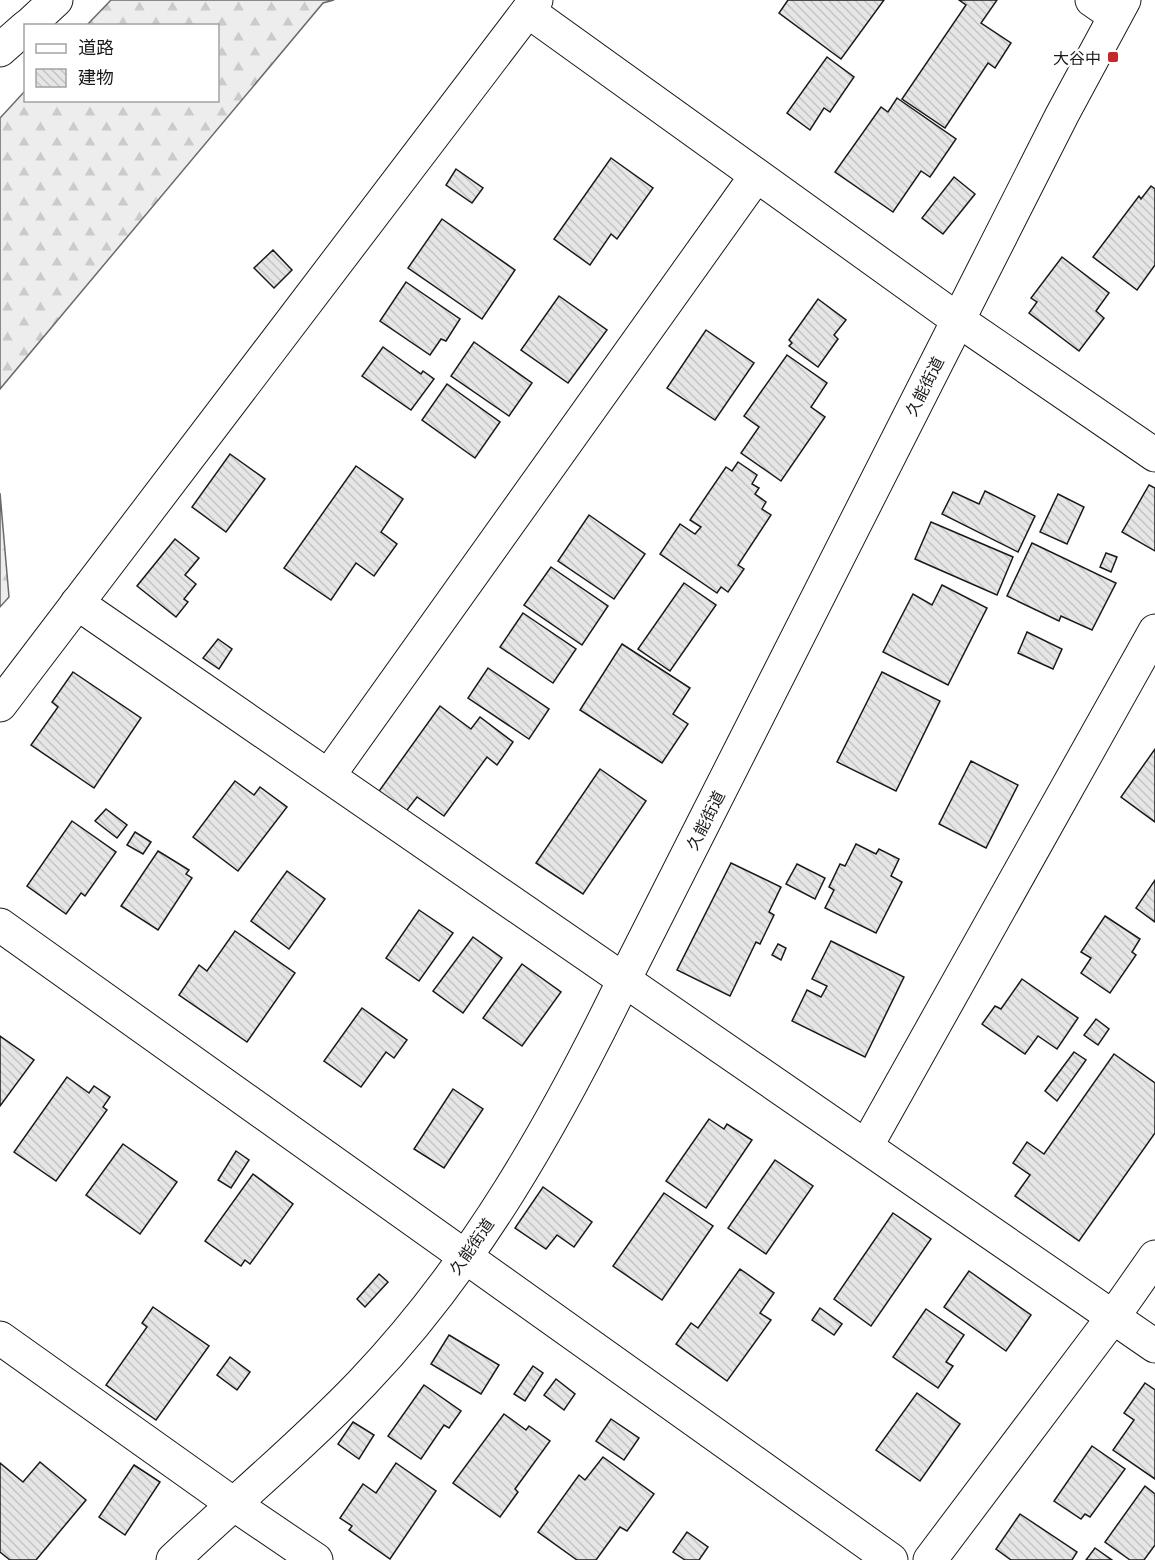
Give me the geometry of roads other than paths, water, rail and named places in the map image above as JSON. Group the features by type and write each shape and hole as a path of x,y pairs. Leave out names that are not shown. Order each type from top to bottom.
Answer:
{"street":[{"path":"29,24 56,0"},
{"path":"0,705 532,5 756,176 958,320 1155,455"},
{"name":"久能街道","path":"173,1560 363,1383 418,1319 465,1256 548,1128 582,1065 1062,115 1110,5"},
{"path":"0,50 24,29"},
{"path":"329,776 756,176"},
{"path":"77,603 867,1145 1155,1346"},
{"path":"867,1145 1155,631"},
{"path":"0,925 891,1560"},
{"path":"930,1560 1113,1317 1155,1257"},
{"path":"0,1338 316,1560"}],"place":[{"name":"大谷中","path":"1113,57"}]}
